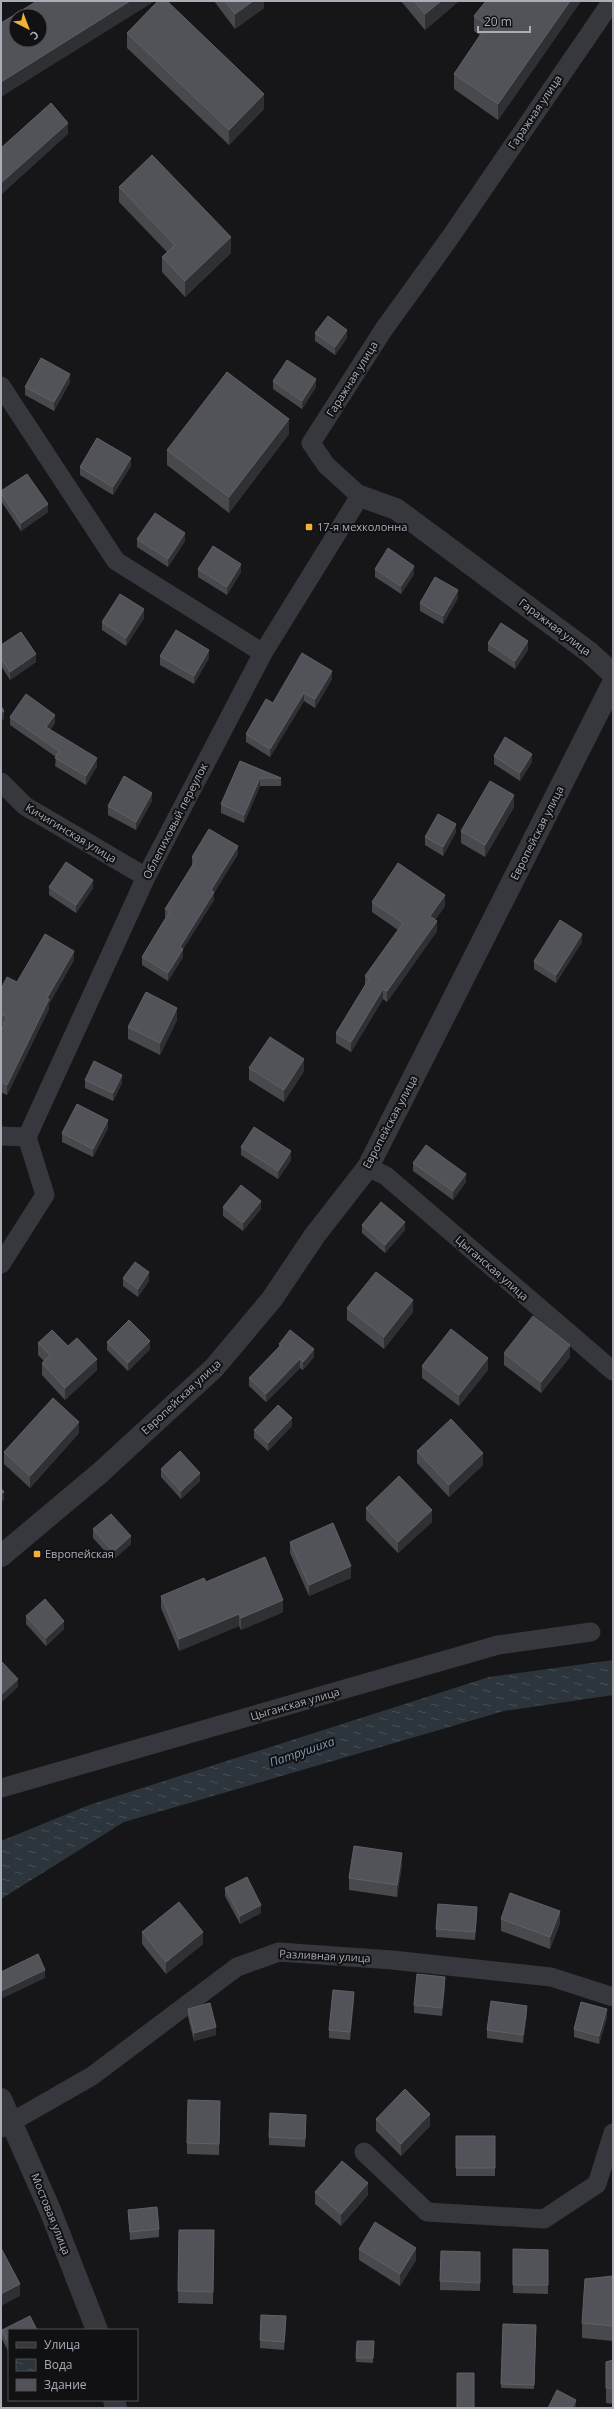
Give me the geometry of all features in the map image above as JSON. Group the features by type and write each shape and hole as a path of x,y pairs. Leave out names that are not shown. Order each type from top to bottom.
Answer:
{"street":[{"name":"Гаражная улица","path":"612,1 449,239 384,328 311,443 326,465 360,496 396,510 589,652 613,674"},
{"path":"1,386 116,561 263,653"},
{"name":"Облепиховый переулок","path":"27,1136 146,877 263,653 360,496"},
{"name":"Европейская улица","path":"1,1556 100,1473 214,1368 272,1299 316,1235 368,1167 613,683"},
{"name":"Кичигинская улица","path":"1,782 25,806 146,877"},
{"path":"1,1136 27,1136 45,1195 1,1264"},
{"name":"Цыганская улица","path":"368,1167 386,1176 613,1371"},
{"name":"Цыганская улица","path":"1,1788 498,1645 591,1632"},
{"name":"Разливная улица","path":"7,2125 92,2076 237,1967 279,1952 392,1960 551,1977 613,1997"},
{"name":"Мостовая улица","path":"1,2099 7,2125 97,2329"},
{"path":"364,2152 427,2212 544,2219 605,2186 613,2133"}],"water":[{"name":"Патрушиха","path":"613,1660 613,1695 504,1711 124,1822 1,1899 1,1841 89,1805 489,1677"}],"building":[{"path":"37,1 130,1 1,82 1,23 8,19 8,48 48,48 48,8 26,8"},
{"path":"158,1 167,1 264,94 229,130 127,33"},
{"path":"225,1 253,1 235,14"},
{"path":"414,1 441,1 425,14"},
{"path":"486,1 570,1 498,104 454,74 487,25 474,16"},
{"path":"51,103 68,123 1,183 1,148"},
{"path":"152,155 231,237 185,281 162,257 175,245 119,187"},
{"path":"328,316 347,330 335,347 315,333"},
{"path":"41,358 70,374 54,402 25,387"},
{"path":"287,360 316,379 302,401 273,381"},
{"path":"227,372 289,419 229,497 167,450"},
{"path":"97,438 131,458 113,487 80,467"},
{"path":"27,474 48,504 21,523 1,491"},
{"path":"155,513 185,533 168,559 137,539"},
{"path":"213,546 241,564 227,587 198,569"},
{"path":"388,548 414,566 401,586 375,569"},
{"path":"435,577 458,590 443,616 420,603"},
{"path":"120,594 144,609 126,638 102,622"},
{"path":"501,623 528,641 515,661 488,643"},
{"path":"176,630 209,650 194,676 160,656"},
{"path":"21,632 36,654 10,672 1,658 1,645"},
{"path":"302,653 332,671 315,699 304,693 270,749 246,734 266,699 273,703"},
{"path":"26,694 55,715 46,727 97,758 86,776 55,758 59,751 10,717"},
{"path":"1,706 4,711 1,713"},
{"path":"505,737 532,754 520,773 494,756"},
{"path":"240,761 281,778 260,778 244,815 221,804"},
{"path":"124,776 152,793 136,822 108,806"},
{"path":"490,781 514,795 485,845 461,831"},
{"path":"438,814 456,824 443,847 425,837"},
{"path":"209,829 238,846 211,890 214,892 180,947 183,949 168,973 142,957 170,911 165,909 196,860 192,857"},
{"path":"66,862 93,880 76,905 49,887"},
{"path":"398,863 445,895 430,916 437,921 387,991 383,989 351,1042 336,1033 369,979 365,976 403,923 372,902"},
{"path":"560,920 582,934 556,975 534,961"},
{"path":"45,934 74,951 47,998 49,999 7,1085 1,1082 1,1030 7,1017 1,1014 1,989 7,977 17,982"},
{"path":"146,992 177,1008 160,1043 128,1027"},
{"path":"270,1037 304,1059 284,1090 249,1068"},
{"path":"94,1061 122,1075 113,1093 85,1080"},
{"path":"77,1104 108,1120 93,1149 62,1133"},
{"path":"254,1127 291,1151 278,1171 241,1147"},
{"path":"426,1145 466,1174 453,1191 413,1163"},
{"path":"241,1185 261,1201 243,1223 223,1207"},
{"path":"381,1202 405,1222 385,1245 362,1225"},
{"path":"135,1262 149,1272 138,1289 123,1278"},
{"path":"376,1272 413,1300 384,1337 347,1308"},
{"path":"533,1316 570,1345 541,1382 504,1353"},
{"path":"129,1320 150,1341 128,1363 107,1342"},
{"path":"451,1329 488,1358 459,1395 422,1366"},
{"path":"52,1330 68,1346 77,1338 97,1359 65,1388 42,1363 50,1355 38,1343"},
{"path":"290,1330 314,1349 303,1362 300,1359 266,1394 249,1378 281,1345 279,1344"},
{"path":"53,1398 79,1422 30,1476 4,1452"},
{"path":"278,1405 292,1418 268,1443 254,1430"},
{"path":"451,1419 483,1453 449,1485 417,1451"},
{"path":"180,1451 200,1473 181,1491 161,1469"},
{"path":"399,1476 432,1510 398,1542 366,1508"},
{"path":"111,1514 131,1536 113,1552 93,1529"},
{"path":"333,1523 351,1566 309,1585 290,1542"},
{"path":"265,1557 283,1600 241,1618 239,1614 179,1639 161,1596 204,1578 206,1582"},
{"path":"45,1599 64,1621 46,1638 26,1616"},
{"path":"1,1661 18,1679 1,1695"},
{"path":"354,1846 402,1853 397,1885 349,1878"},
{"path":"247,1877 261,1905 240,1916 225,1888"},
{"path":"510,1893 560,1911 550,1937 501,1919"},
{"path":"179,1902 203,1932 166,1962 142,1932"},
{"path":"438,1904 477,1907 475,1932 436,1929"},
{"path":"38,1954 45,1970 1,1991 1,1972"},
{"path":"417,1974 445,1977 442,2008 414,2005"},
{"path":"333,1990 354,1992 350,2032 329,2030"},
{"path":"491,2001 527,2006 523,2035 487,2030"},
{"path":"581,2002 607,2009 599,2036 574,2029"},
{"path":"210,2003 216,2027 194,2033 188,2009"},
{"path":"405,2089 430,2114 401,2144 376,2119"},
{"path":"188,2100 220,2101 219,2144 187,2143"},
{"path":"270,2113 306,2115 305,2139 269,2137"},
{"path":"456,2136 495,2136 495,2168 456,2168"},
{"path":"342,2161 368,2183 341,2214 315,2192"},
{"path":"157,2207 159,2229 130,2232 128,2210"},
{"path":"375,2222 416,2248 400,2274 359,2249"},
{"path":"179,2230 214,2230 213,2292 178,2291"},
{"path":"1,2248 20,2284 1,2294"},
{"path":"513,2249 548,2250 548,2285 513,2285"},
{"path":"441,2251 480,2252 480,2283 440,2281"},
{"path":"613,2276 613,2326 582,2323 585,2279"},
{"path":"261,2315 286,2316 284,2342 260,2340"},
{"path":"30,2316 36,2329 8,2329 8,2343 2,2330"},
{"path":"503,2324 536,2325 534,2385 501,2384"},
{"path":"357,2341 374,2341 373,2358 356,2358"},
{"path":"613,2360 613,2388 606,2388 606,2362"},
{"path":"457,2373 474,2373 474,2408 457,2408"},
{"path":"557,2390 576,2400 572,2408 548,2408"}],"place":[{"name":"17-я мехколонна","path":"309,527"},
{"name":"Европейская","path":"37,1554"}]}
